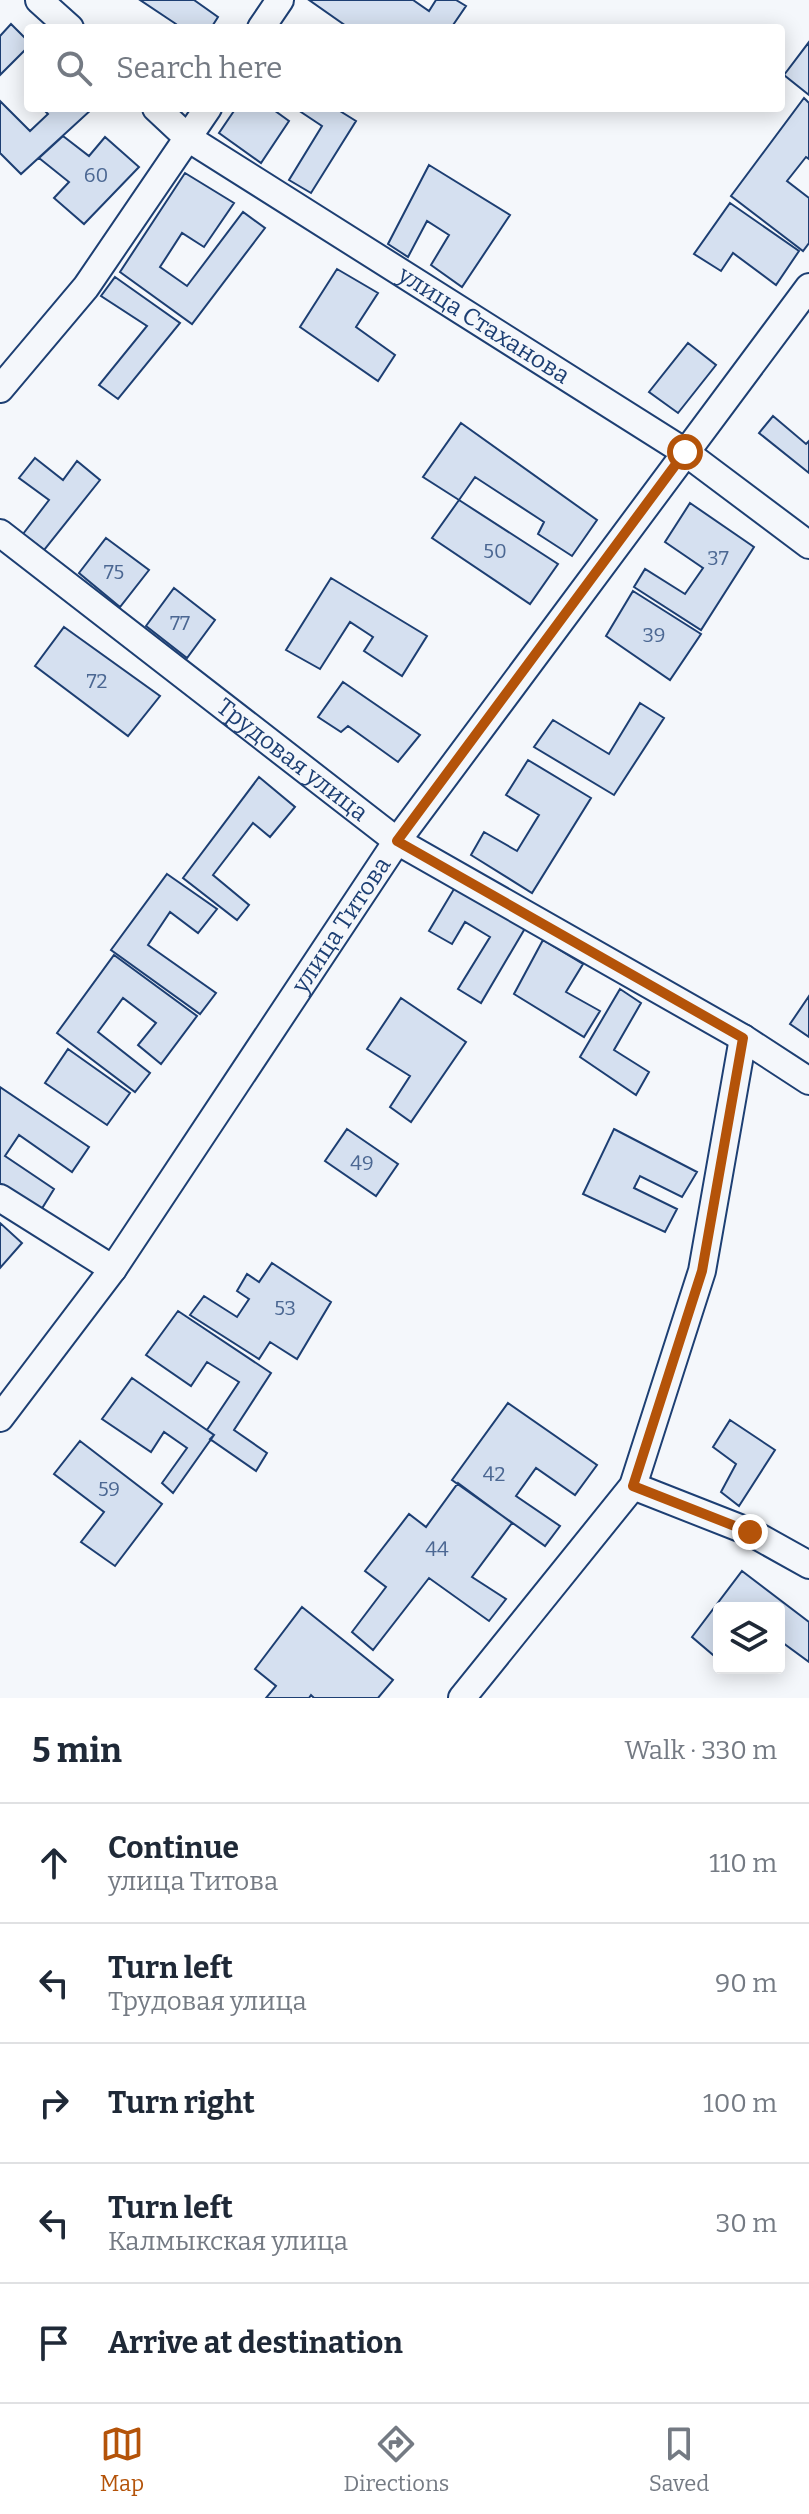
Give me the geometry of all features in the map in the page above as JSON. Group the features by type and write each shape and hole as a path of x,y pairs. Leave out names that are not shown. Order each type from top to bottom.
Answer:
{"street":[{"path":"39,0 66,24"},
{"path":"264,24 280,0"},
{"name":"улица Стаханова","path":"160,112 188,138 685,452 809,545"},
{"path":"0,389 86,287 205,112"},
{"name":"улица Титова","path":"0,1418 113,1269 397,841 809,287"},
{"name":"Трудовая улица","path":"0,533 397,841 743,1038 809,1081"},
{"path":"462,1698 633,1486 702,1271 743,1038"},
{"path":"0,1198 113,1269"},
{"path":"633,1486 750,1532 809,1565"}],"building":[{"path":"140,0 194,0 218,17 214,24 176,24"},
{"path":"309,0 413,0 429,11 436,0 456,0 466,6 454,24 343,24"},
{"path":"11,24 24,37 24,51 0,75 0,36"},
{"path":"809,42 809,95 785,74"},
{"path":"804,98 809,103 809,159 806,157 787,181 809,198 809,243 803,251 731,196"},
{"path":"0,101 30,131 48,114 46,112 89,112 21,174 0,153"},
{"path":"233,112 277,112 289,121 261,163 219,133"},
{"path":"301,112 341,112 356,121 311,193 289,180 322,126"},
{"path":"63,136 89,156 105,137 139,167 84,224 54,198 69,182 39,158"},
{"path":"429,165 510,215 462,287 431,265 449,235 427,221 408,257 388,244"},
{"path":"185,173 234,203 204,247 182,233 160,267 187,286 243,212 265,228 192,324 120,272"},
{"path":"730,203 799,251 776,285 733,253 721,271 694,254"},
{"path":"337,269 378,293 356,327 395,355 378,381 300,327"},
{"path":"115,277 180,323 118,399 99,385 147,326 101,296"},
{"path":"688,343 716,365 678,413 649,392"},
{"path":"773,416 806,444 809,441 809,473 759,433"},
{"path":"461,423 597,520 572,556 538,534 544,522 475,477 459,500 423,477"},
{"path":"35,458 63,480 77,461 100,480 44,550 23,534 49,500 19,478"},
{"path":"459,500 558,564 530,604 432,538"},
{"path":"690,503 754,547 701,630 634,587 645,569 685,594 703,568 665,542"},
{"path":"106,538 149,570 120,607 79,573"},
{"path":"331,578 427,636 402,676 364,651 373,637 350,622 320,669 286,650"},
{"path":"174,588 215,620 187,658 146,626"},
{"path":"633,591 701,634 670,680 606,636"},
{"path":"64,627 160,696 128,736 35,666"},
{"path":"343,682 420,735 398,762 348,726 341,732 318,717"},
{"path":"640,703 664,718 614,795 534,747 553,720 609,754"},
{"path":"528,760 591,798 532,893 471,855 484,832 517,851 539,815 506,795"},
{"path":"259,777 295,807 270,837 253,823 213,875 249,905 237,920 183,878"},
{"path":"167,874 217,909 198,933 170,912 148,945 216,993 200,1014 111,950"},
{"path":"457,884 527,925 481,1003 458,989 490,937 465,922 452,944 429,931"},
{"path":"543,940 583,964 566,992 600,1011 584,1037 514,994"},
{"path":"114,955 197,1016 161,1064 138,1045 156,1023 123,998 98,1032 150,1073 135,1092 57,1033"},
{"path":"620,989 641,1003 614,1050 649,1072 636,1095 580,1057"},
{"path":"809,996 809,1037 790,1024"},
{"path":"401,998 466,1042 411,1122 390,1107 410,1076 367,1049"},
{"path":"68,1049 130,1093 107,1125 45,1083"},
{"path":"0,1087 89,1147 72,1172 19,1135 5,1156 54,1189 41,1210 0,1183"},
{"path":"347,1129 398,1164 376,1196 325,1161"},
{"path":"614,1129 697,1172 682,1197 640,1176 634,1188 677,1209 665,1232 583,1194"},
{"path":"0,1223 22,1243 0,1268"},
{"path":"272,1263 331,1302 297,1359 270,1342 259,1359 190,1315 204,1296 237,1317 249,1299 237,1291 247,1274 259,1282"},
{"path":"178,1311 271,1373 234,1430 267,1453 256,1471 210,1439 214,1435 207,1430 239,1382 207,1362 191,1386 146,1355"},
{"path":"132,1378 214,1435 173,1493 162,1483 187,1448 164,1432 151,1452 102,1419"},
{"path":"508,1403 597,1465 575,1495 536,1468 516,1496 560,1526 545,1546 452,1480"},
{"path":"730,1420 775,1450 739,1506 721,1492 736,1464 713,1447"},
{"path":"80,1441 162,1504 115,1566 81,1542 104,1512 54,1474"},
{"path":"458,1483 512,1523 472,1577 506,1599 489,1621 429,1578 373,1650 352,1632 386,1587 365,1571 409,1514 426,1527"},
{"path":"742,1571 783,1602 719,1602"},
{"path":"785,1604 809,1622 809,1662 785,1644"},
{"path":"302,1607 393,1680 378,1698 314,1698 311,1695 309,1698 266,1698 276,1686 255,1669"},
{"path":"713,1609 713,1655 692,1637"}],"route":[{"path":"685,452 397,841 743,1038 702,1271 633,1486 750,1532"}]}
